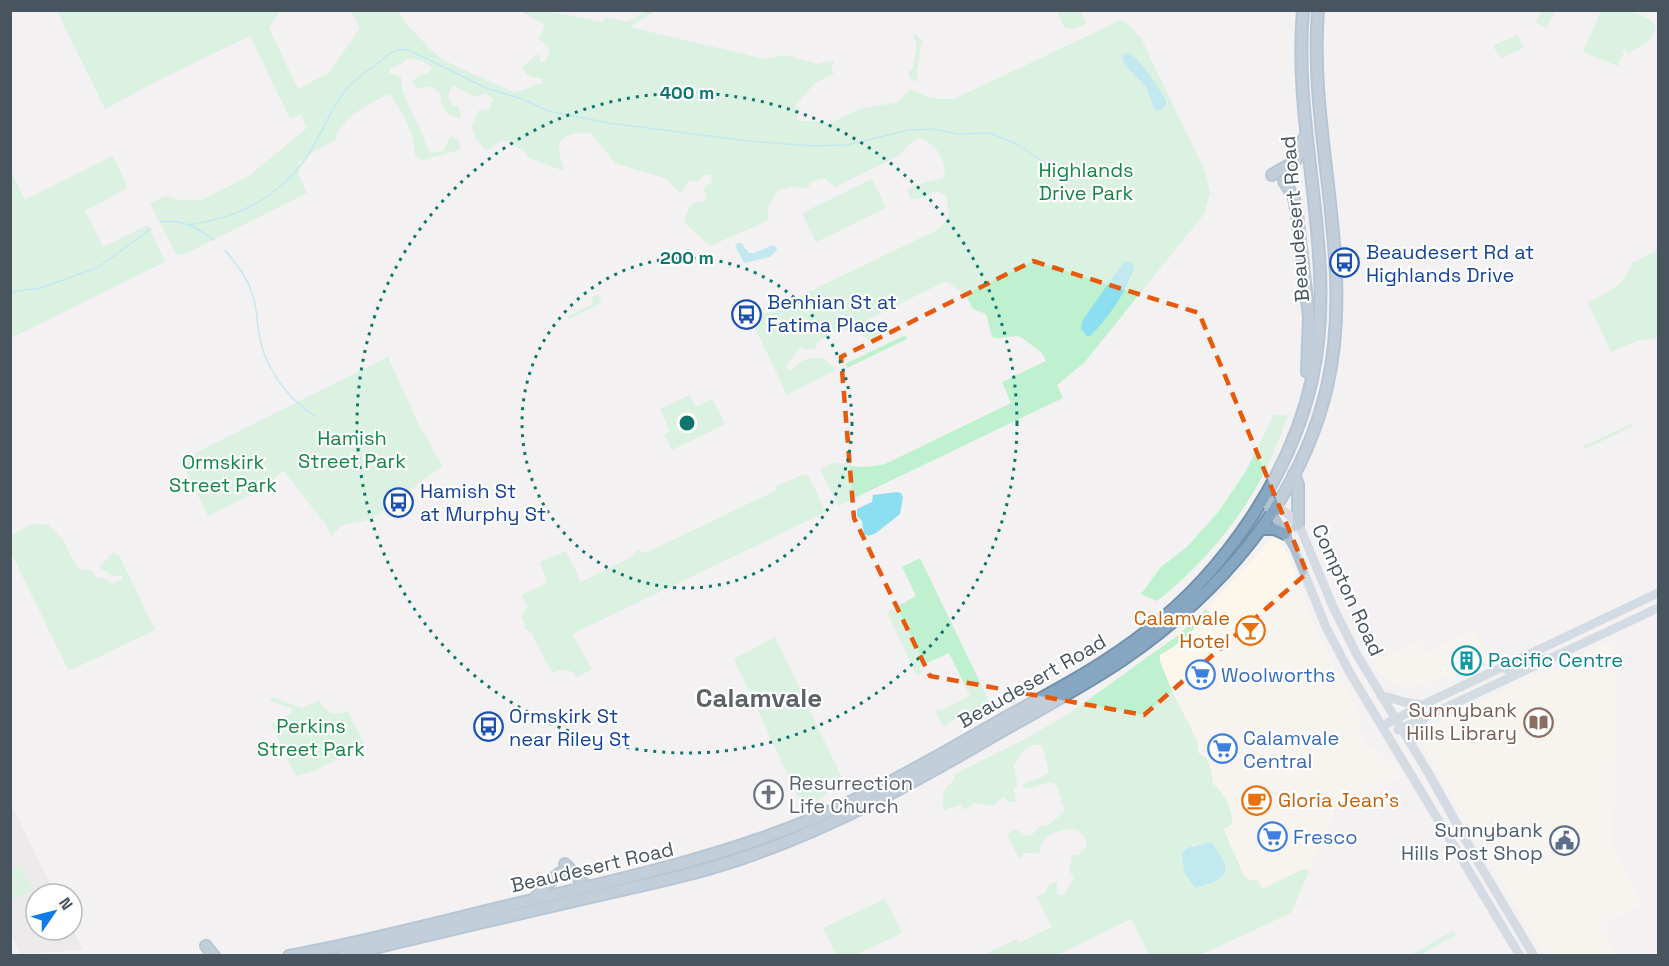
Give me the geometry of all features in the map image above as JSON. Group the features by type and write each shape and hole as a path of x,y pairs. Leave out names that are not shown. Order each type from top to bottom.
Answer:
{"highway":[{"name":"Beaudesert Road","path":"289,956 388,935 706,858 812,819 893,781 1076,679 1129,645 1175,608 1219,560 1264,498 1290,446 1306,402 1318,342 1321,294 1300,57 1303,10"},
{"name":"Beaudesert Road","path":"342,956 682,876 740,859 821,828 912,783 1122,660 1196,603 1231,567 1275,509 1314,430 1327,388 1334,346 1337,307 1336,263 1317,65 1318,10"},
{"path":"1272,175 1298,159 1306,126"},
{"path":"1284,181 1292,192 1296,205 1309,317 1308,363 1304,389 1306,402"},
{"path":"1294,474 1298,485 1298,525"},
{"path":"1261,529 1274,529 1285,534"},
{"path":"535,899 562,868 587,887"},
{"path":"206,946 214,956"}],"main road":[{"name":"Compton Road","path":"1264,498 1275,509 1289,516 1304,534 1343,629 1534,956"},
{"name":"Compton Road","path":"1275,509 1341,657 1520,956"},
{"path":"1382,726 1659,593"},
{"path":"1388,735 1424,716 1659,608"},
{"path":"1503,667 1510,671 1537,659 1550,660"},
{"path":"1381,696 1391,697 1405,704 1424,704"},
{"path":"1411,744 1413,737 1423,725 1424,716"}],"highlighted area":[{"path":"1033,261 1199,313 1307,573 1144,715 930,676 854,518 841,357"}],"shaded area":[{"path":"1273,538 1278,538 1288,555 1315,627 1360,718 1361,721 1357,728 1368,748 1374,749 1401,777 1336,807 1291,913 1203,955 1227,805 1151,654 1196,620"},
{"path":"1475,630 1489,659 1486,663 1412,688 1398,686 1387,680 1379,673 1371,659 1397,652 1419,642 1424,655"},
{"path":"1607,643 1613,645 1615,651 1614,848 1641,905 1598,925 1616,955 1544,955 1427,755 1423,740 1427,731 1435,723"},
{"path":"11,803 49,882 24,882 24,942 79,942 83,950 20,954 11,934"}],"green space":[{"name":"Highlands Drive Park","path":"57,11 280,11 269,28 298,89 329,73 360,28 351,11 398,11 407,25 445,61 513,92 543,83 542,78 530,76 522,68 535,55 540,55 540,62 545,62 549,54 549,47 539,39 545,25 521,11 546,11 602,22 606,17 627,22 646,11 655,11 629,27 765,59 785,55 817,64 834,60 831,72 835,73 815,83 795,105 801,111 797,115 797,121 817,121 829,124 860,109 898,102 910,89 931,98 954,99 1119,21 1125,21 1141,38 1206,174 1210,193 1204,214 1084,363 1057,385 1063,398 838,506 820,469 836,462 861,467 885,464 1011,403 1002,382 1046,361 1042,353 1021,337 992,337 986,314 973,309 966,296 946,281 869,319 870,326 878,336 875,344 852,329 836,331 817,343 816,348 805,350 801,347 787,364 787,369 791,371 802,361 808,359 824,358 836,370 787,395 752,322 755,318 939,229 946,221 948,213 945,194 934,191 926,197 911,200 907,189 945,177 939,152 925,140 918,138 900,155 835,187 824,178 813,181 806,189 793,186 778,190 769,208 769,220 710,246 684,222 690,207 693,204 704,202 707,198 704,190 707,184 712,184 711,175 704,175 697,182 690,180 680,194 667,179 615,163 591,133 569,135 561,141 559,152 564,171 529,158 522,149 514,146 509,140 499,142 486,151 476,139 472,126 479,110 490,109 493,99 485,93 476,97 454,86 450,89 448,97 452,105 459,106 461,119 452,115 443,107 440,93 433,87 416,88 413,81 433,68 422,61 408,58 391,68 389,73 401,77 405,97 425,143 431,153 443,151 451,136 459,140 460,150 422,160 415,155 413,139 407,123 390,94 374,101 349,118 338,132 336,140 306,156 298,164 299,175 307,193 183,255 176,254 150,203 166,196 180,200 202,200 249,176 307,128 301,114 290,119 250,36 105,109"},
{"path":"1057,11 1081,11 1086,24 1067,28"},
{"path":"1542,11 1555,11 1546,28 1535,22"},
{"path":"1601,11 1637,13 1655,24 1653,35 1647,42 1628,53 1626,49 1622,51 1624,56 1621,57 1618,66 1583,52"},
{"path":"916,34 923,43 917,72 918,81 911,80 908,72 913,69 917,44 913,36"},
{"path":"1517,35 1523,48 1501,58 1494,48 1495,45"},
{"path":"113,156 128,188 85,211 103,247 148,225 165,262 11,338 11,171 25,200"},
{"path":"872,179 886,208 816,242 802,213"},
{"path":"1658,250 1658,338 1639,340 1611,352 1588,302 1609,292 1620,283 1632,263"},
{"path":"598,294 602,302 569,319 568,316 593,304 591,298"},
{"path":"905,335 907,339 847,368 845,364"},
{"name":"Hamish Street Park","path":"388,357 421,430 442,466 372,519 343,525 331,536 327,526 283,470 265,488 208,516 181,460"},
{"path":"689,395 696,407 712,399 725,424 672,450 664,434 670,431 660,409"},
{"path":"1274,414 1288,416 1267,467 1233,523 1205,557 1157,601 1141,594 1161,567 1187,547 1219,511 1246,471"},
{"path":"1631,424 1633,426 1585,449 1584,446"},
{"path":"804,474 805,477 808,475 826,512 572,634 592,669 577,677 566,670 552,673 531,632 524,628 525,623 521,617 527,607 522,595 547,583 540,562 566,551 581,582 630,558 638,550 646,553 775,491 777,486"},
{"path":"31,524 49,525 63,540 78,569 92,570 95,577 103,578 113,584 122,579 121,576 112,576 99,567 113,553 119,555 155,630 69,671 11,553 11,536"},
{"path":"920,558 990,703 990,708 974,716 951,721 945,726 942,725 937,710 944,709 970,696 949,653 922,665 920,667 922,672 917,676 887,612 916,596 902,567"},
{"path":"1206,609 1210,613 1206,618 1208,623 1197,625 1185,638 1160,655 1160,661 1172,691 1198,742 1198,753 1206,758 1213,784 1224,796 1229,807 1232,824 1224,829 1244,875 1249,881 1257,879 1262,889 1301,870 1307,869 1309,872 1291,913 1201,955 1149,955 1131,919 1058,955 983,955 1017,939 1019,943 1052,927 1037,897 1045,893 1049,884 1057,882 1057,894 1063,896 1074,878 1069,871 1072,855 1078,855 1087,847 1085,837 1078,830 1055,833 1045,839 1038,853 1025,853 1019,859 1008,836 1012,830 1017,830 1024,836 1032,835 1039,827 1049,825 1065,811 1057,786 1052,782 1026,789 1022,785 1043,777 1049,772 1042,745 1032,745 1023,751 1014,765 1017,784 1014,790 1016,802 1009,802 1003,797 993,806 974,803 967,809 962,808 961,805 943,810 943,796 946,788 955,775 961,771 1025,739 1070,713 1178,635","holes":["1213,844 1220,856 1225,874 1216,881 1195,888 1190,882 1192,845"]},
{"path":"775,637 843,780 805,812 734,659"},
{"name":"Perkins Street Park","path":"272,697 302,708 319,700 331,713 348,711 365,745 311,772 296,776 271,724 291,714 292,708 270,701"},
{"path":"20,865 28,882 24,882 24,894 11,901 11,870"},
{"path":"885,899 902,933 855,955 837,955 823,928"},
{"path":"1453,931 1456,937 1419,955 1411,955"}],"water":[{"path":"1128,52 1145,68 1166,100 1161,111 1154,109 1147,88 1124,64 1122,56"},
{"path":"741,243 749,253 773,245 777,250 770,257 744,263 735,245"},
{"path":"1128,261 1134,268 1121,296 1104,321 1090,336 1087,336 1081,329 1082,321 1123,263"},
{"path":"897,492 903,497 900,514 876,533 868,536 864,534 862,521 857,516 857,509 872,502 873,495"},
{"path":"1207,842 1213,844 1225,863 1225,874 1216,881 1195,888 1184,872 1182,854 1187,848"}],"waterway":[{"path":"189,225 236,213 277,189 307,157 333,109 349,87 388,55 403,50 409,50 488,89 523,99 548,111 609,123 749,141 813,146 847,145 909,130 932,129 959,134 990,133 1017,144 1072,181"},
{"path":"160,222 182,223 214,240"},
{"path":"10,292 40,288 97,268 151,229"},
{"path":"225,250 241,270 250,287 262,346 272,370 295,401 315,416"}],"place":[{"name":"Beaudesert Rd at Highlands Drive","path":"1345,263"},
{"name":"Benhian St at Fatima Place","path":"746,314"},
{"name":"Hamish St at Murphy St","path":"399,503"},
{"name":"Calamvale Hotel","path":"1251,630"},
{"name":"Pacific Centre","path":"1467,660"},
{"name":"Woolworths","path":"1200,675"},
{"name":"Sunnybank Hills Library","path":"1538,722"},
{"name":"Ormskirk St near Riley St","path":"488,727"},
{"name":"Calamvale Central","path":"1222,749"},
{"name":"Resurrection Life Church","path":"768,794"},
{"name":"Gloria Jean's","path":"1257,800"},
{"name":"Fresco","path":"1272,837"},
{"name":"Sunnybank Hills Post Shop","path":"1564,841"}],"district":[{"name":"Calamvale","path":"759,698"}],"park label":[{"name":"Ormskirk Street Park","path":"223,474"}]}
